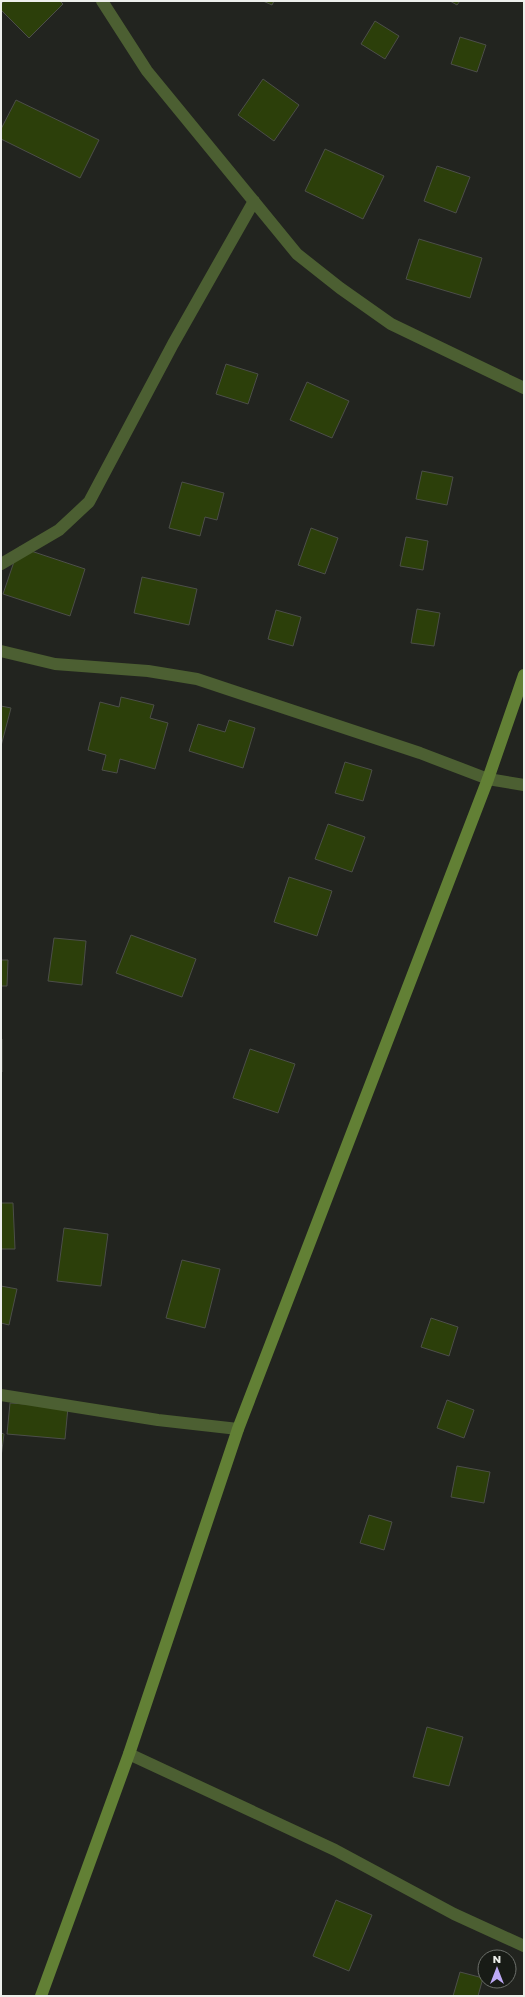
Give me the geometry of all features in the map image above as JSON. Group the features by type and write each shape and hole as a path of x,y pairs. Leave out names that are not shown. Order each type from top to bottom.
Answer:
{"main road":[{"path":"41,1996 129,1754 238,1429 488,779 524,675"}],"street":[{"path":"102,1 147,70 297,254 340,288 391,324 524,388"},
{"path":"1,564 59,530 89,502 173,344 254,201"},
{"path":"1,651 55,664 148,671 197,679 413,751 488,779 524,785"},
{"path":"1,1394 158,1420 238,1429"},
{"path":"129,1754 335,1850 454,1914 524,1946"}],"building":[{"path":"4,1 60,1 63,4 29,38 1,10 1,4"},
{"path":"263,1 274,1 272,5"},
{"path":"450,1 460,1 457,5"},
{"path":"375,21 399,36 385,59 361,44"},
{"path":"460,37 486,45 477,72 451,64"},
{"path":"263,79 299,105 274,141 238,115"},
{"path":"16,100 99,140 80,178 1,139 1,129"},
{"path":"325,149 384,176 363,219 305,191"},
{"path":"437,166 470,177 456,213 424,201"},
{"path":"419,239 482,258 470,298 406,279"},
{"path":"226,364 258,374 248,404 216,394"},
{"path":"307,382 349,401 332,438 290,420"},
{"path":"422,471 453,477 447,505 416,499"},
{"path":"182,482 224,493 217,520 205,517 200,536 169,528"},
{"path":"311,528 338,538 325,574 298,565"},
{"path":"406,537 428,541 423,570 400,566"},
{"path":"19,547 85,569 70,616 3,594"},
{"path":"142,577 197,589 189,625 134,613"},
{"path":"417,609 440,613 434,646 411,643"},
{"path":"276,610 301,617 293,646 268,639"},
{"path":"121,697 154,705 150,718 168,723 155,769 120,759 117,773 102,770 106,755 88,750 100,702 119,707"},
{"path":"1,706 11,708 1,746"},
{"path":"229,720 255,728 243,768 189,751 198,724 225,732"},
{"path":"345,762 372,770 363,801 335,793"},
{"path":"328,824 365,837 352,872 315,859"},
{"path":"289,877 332,891 317,936 274,922"},
{"path":"131,935 196,959 182,997 116,973"},
{"path":"54,938 86,941 82,985 48,981"},
{"path":"1,960 8,960 7,986 1,986"},
{"path":"2,1039 2,1072 1,1072"},
{"path":"250,1049 295,1064 278,1113 233,1098"},
{"path":"1,1203 13,1203 15,1249 1,1249"},
{"path":"64,1228 108,1234 101,1286 57,1281"},
{"path":"182,1260 220,1269 205,1328 166,1318"},
{"path":"1,1286 17,1289 9,1325 1,1323"},
{"path":"431,1318 458,1327 449,1356 421,1347"},
{"path":"447,1400 474,1410 464,1438 437,1428"},
{"path":"10,1403 68,1407 65,1439 7,1434"},
{"path":"1,1433 4,1434 1,1457"},
{"path":"457,1466 490,1472 484,1503 451,1497"},
{"path":"369,1515 392,1522 384,1550 360,1543"},
{"path":"427,1727 463,1737 449,1786 413,1777"},
{"path":"336,1900 372,1915 349,1971 313,1956"},
{"path":"460,1972 477,1976 477,1989 480,1989 478,1996 453,1996"}]}
